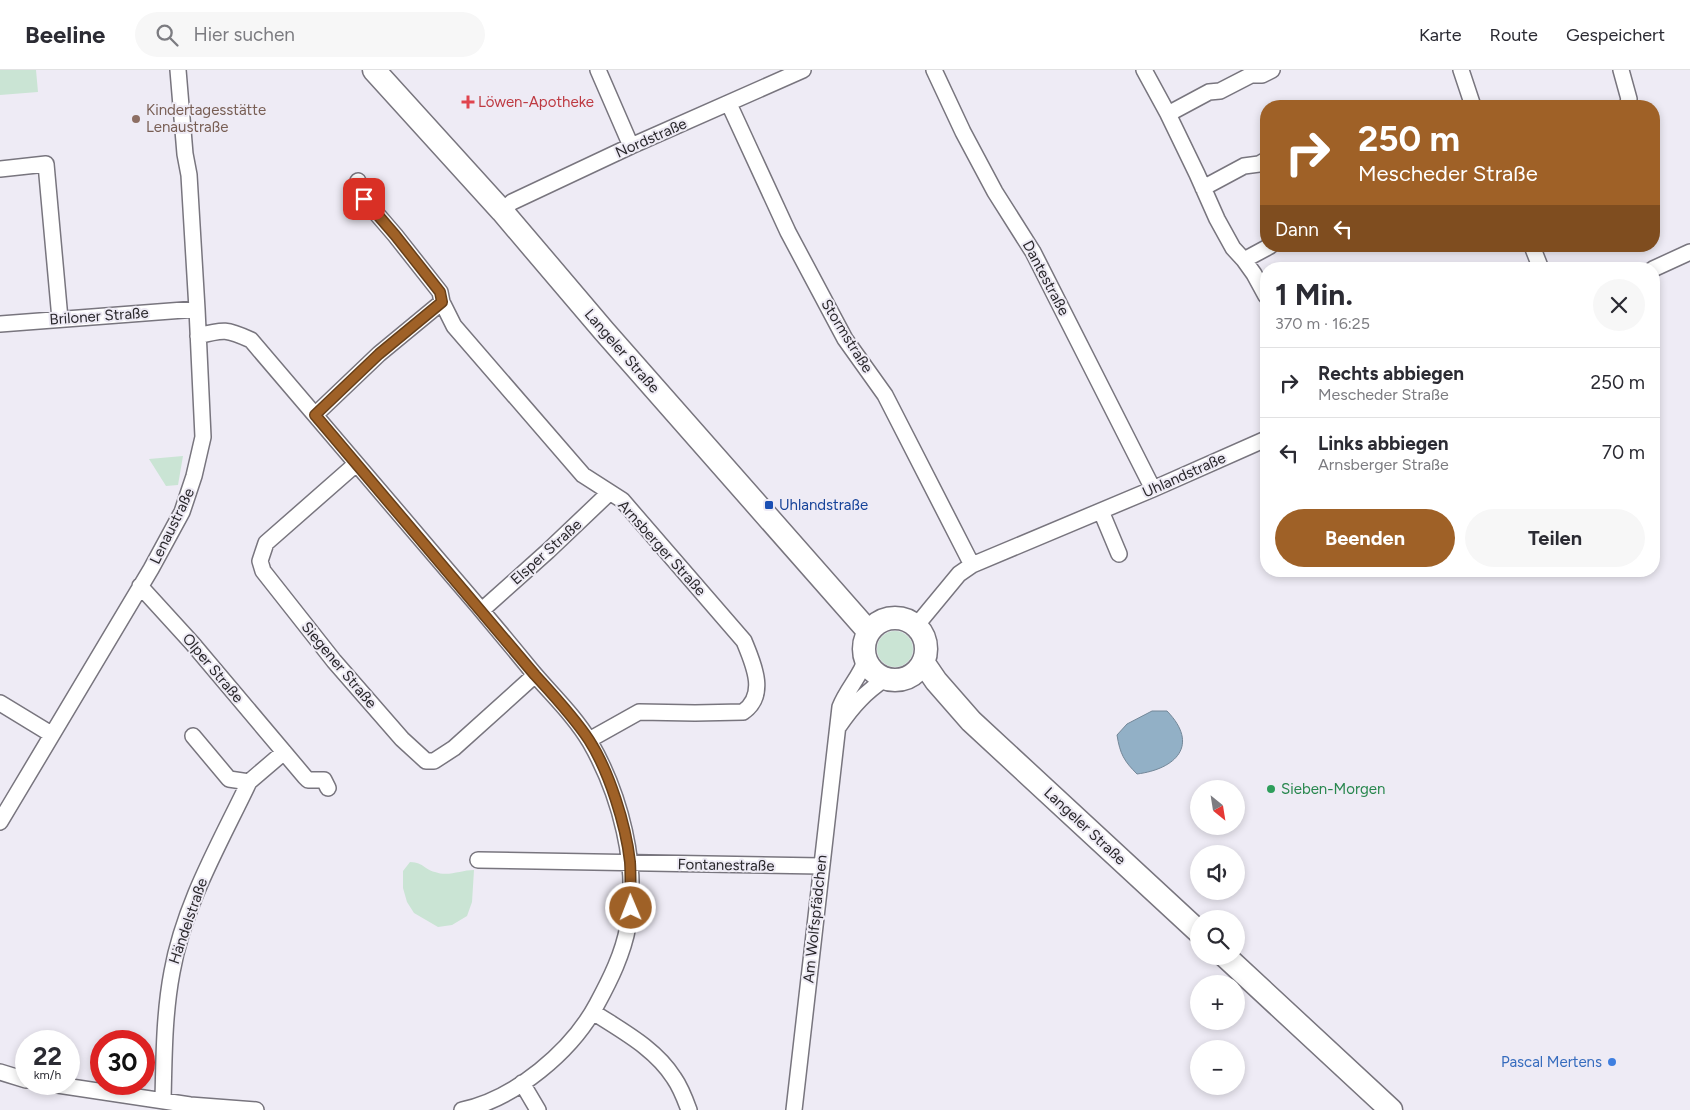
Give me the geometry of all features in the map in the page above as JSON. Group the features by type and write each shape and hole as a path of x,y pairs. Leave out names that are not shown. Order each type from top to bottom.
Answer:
{"street":[{"name":"Lenaustraße","path":"0,822 182,512 191,489 199,458 202,437 197,309 189,175 185,154 178,70"},
{"name":"Langeler Straße","path":"374,70 502,210 604,331 869,632"},
{"path":"598,70 631,146"},
{"name":"Nordstraße","path":"502,210 512,202 631,146 803,70"},
{"name":"Dantestraße","path":"934,70 962,132 995,192 1033,252 1153,489"},
{"path":"1144,70 1168,114 1217,219 1233,248 1244,260 1260,285"},
{"path":"1168,114 1209,92 1220,91 1251,75 1262,75 1272,70"},
{"path":"1461,70 1471,100"},
{"path":"1622,70 1629,100"},
{"name":"Stormstraße","path":"729,104 788,232 845,339 885,396 972,565"},
{"path":"1203,188 1244,166 1260,163"},
{"path":"0,168 46,164 60,318"},
{"name":"Arnsberger Straße","path":"358,181 364,199 440,292 442,302 454,326 520,405 583,475 622,500 744,641 754,664 757,687 752,703 743,712 640,712 589,740"},
{"path":"1244,260 1260,251"},
{"path":"1660,266 1690,252"},
{"path":"315,415 379,354 442,302"},
{"name":"Briloner Straße","path":"0,324 197,309"},
{"path":"198,336 217,331 232,331 251,340 482,610 535,675 564,706 589,740 611,787 623,827 630,863 631,908 628,928 610,981 593,1012 576,1034 540,1070 522,1083 485,1103 462,1110"},
{"name":"Uhlandstraße","path":"916,626 959,574 972,565 1260,442"},
{"name":"Siegener Straße","path":"356,464 266,543 260,561 263,571 334,661 402,739 426,761 434,761 454,748 535,675"},
{"name":"Elsper Straße","path":"482,610 553,547 609,493"},
{"path":"1100,511 1119,554"},
{"name":"Olper Straße","path":"140,586 192,643 308,780 324,780 328,788"},
{"path":"892,618 900,618 916,626 926,643 926,653 923,662 915,673 895,678 878,674 871,668 866,659 864,645 869,632 875,625 892,618"},
{"name":"Am Wolfspfädchen","path":"794,1110 840,706 845,694 862,670 866,659"},
{"name":"Langeler Straße","path":"923,662 936,681 971,721 1190,924"},
{"name":"Langeler Straße","path":"895,678 917,684 971,721"},
{"name":"Am Wolfspfädchen","path":"837,729 848,712 872,688 895,678"},
{"path":"0,704 51,734"},
{"path":"193,736 229,779 249,782 284,752"},
{"name":"Händelstraße","path":"163,1101 166,1010 177,948 202,878 249,782"},
{"name":"Fontanestraße","path":"478,860 821,866"},
{"path":"1235,965 1391,1110"},
{"path":"593,1012 654,1054 674,1078 690,1110"},
{"path":"0,1072 15,1077"},
{"path":"522,1083 538,1110"},
{"path":"80,1091 134,1104 163,1101 256,1110"}],"green space":[{"path":"0,70 36,70 38,92 0,95"},
{"path":"183,456 178,485 166,486 149,459"},
{"path":"895,631 902,632 908,636 912,642 912,656 908,662 902,666 895,667 888,666 882,662 878,656 877,649 878,642 882,636 888,632"},
{"path":"410,862 440,873 450,874 474,870 472,902 467,916 452,925 438,927 414,913 407,902 403,888 403,871"}],"water":[{"path":"1152,711 1167,711 1177,723 1182,734 1182,745 1179,753 1163,767 1137,774 1123,757 1117,735 1127,724"}],"place":[{"name":"Löwen-Apotheke","path":"468,102"},
{"name":"Kindertagesstätte Lenaustraße","path":"136,119"},
{"name":"Uhlandstraße","path":"769,505"},
{"name":"Sieben-Morgen","path":"1271,789"},
{"name":"Pascal Mertens","path":"1612,1062"}],"route":[{"path":"364,199 440,292 442,302 379,354 315,415 482,610 535,675 564,706 589,740 611,787 623,827 630,863 631,908"}]}
